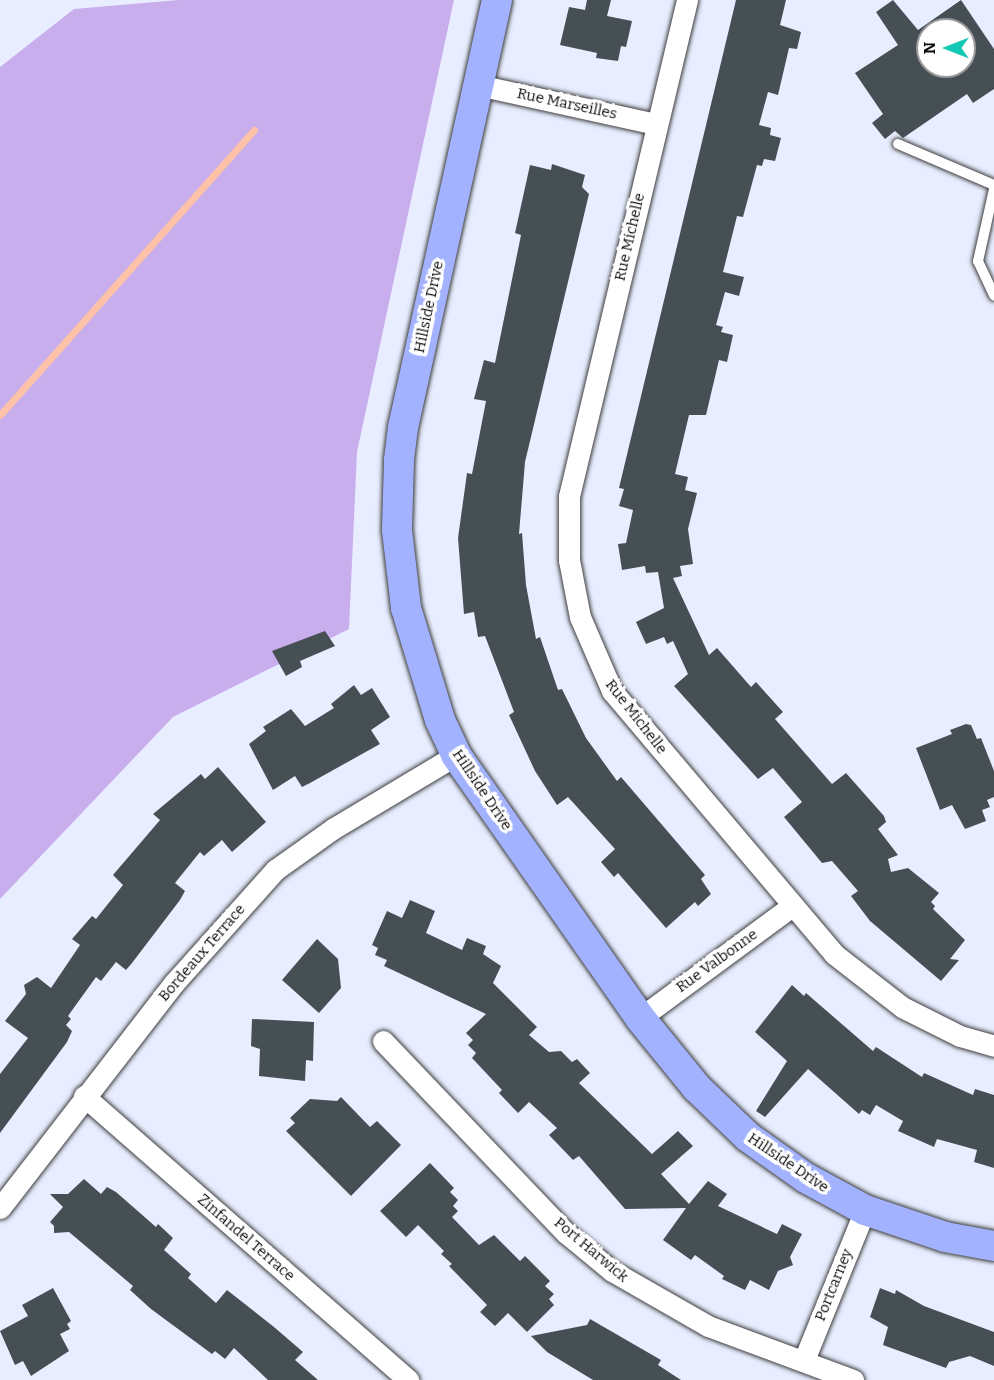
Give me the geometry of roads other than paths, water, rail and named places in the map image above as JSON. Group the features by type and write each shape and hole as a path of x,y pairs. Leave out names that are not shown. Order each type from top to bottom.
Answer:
{"street":[{"name":"Hillside Drive","path":"497,0 403,427 397,495 400,569 415,646 456,755 640,1018 696,1087 748,1137 806,1178 865,1210 945,1237 994,1246"},
{"name":"Rue Michelle","path":"687,0 569,496 569,560 574,591 588,643 612,692 834,954 902,1007 960,1036 994,1046"},
{"name":"Rue Marseilles","path":"478,85 656,124"},
{"name":"Bordeaux Terrace","path":"0,1208 84,1096 207,943 275,870 334,828 456,755"},
{"name":"Rue Valbonne","path":"640,1018 793,905"},
{"name":"Port Harwick","path":"383,1041 566,1233 612,1271 708,1326 804,1360 852,1380"},
{"name":"Zinfandel Terrace","path":"84,1096 394,1375"},
{"name":"Portcarney","path":"804,1360 865,1210"}],"lane":[{"path":"898,144 994,187 978,261 994,296"}],"waterway":[{"path":"0,415 254,130"}]}
